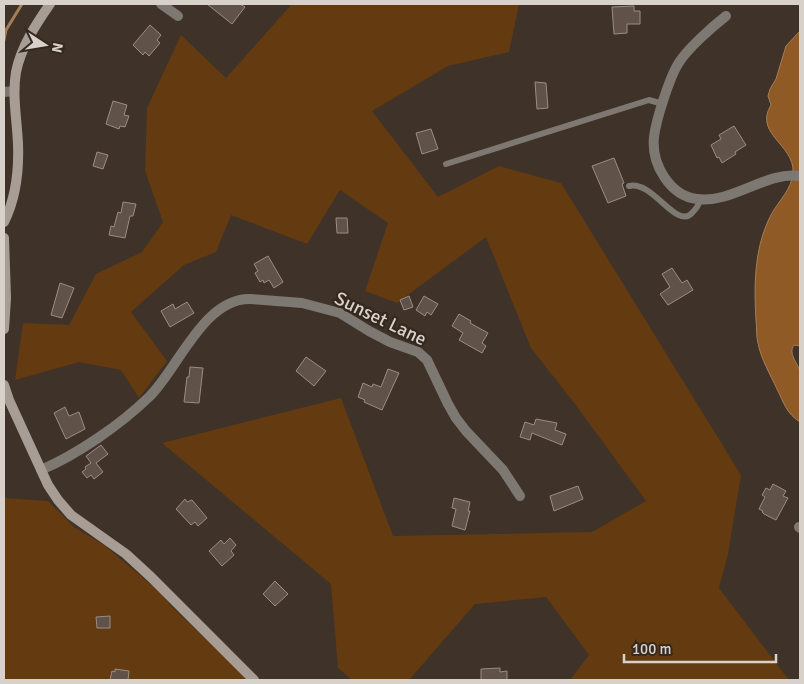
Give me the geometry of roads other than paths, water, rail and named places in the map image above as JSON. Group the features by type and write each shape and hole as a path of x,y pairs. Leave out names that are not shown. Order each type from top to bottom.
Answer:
{"street":[{"path":"4,222 13,199 17,175 18,144 9,91 20,57 34,29 50,4"},
{"path":"161,4 178,16"},
{"path":"726,16 710,29 678,64 663,104 654,137 656,157 667,182 673,189 683,195 700,200 715,199 787,175 800,176"},
{"path":"4,238 6,298 4,329"},
{"name":"Sunset Lane","path":"41,470 63,461 134,409 156,390 208,320 228,304 251,299 302,304 340,312 390,342 418,352 427,360 456,418 504,470 520,496"},
{"path":"4,385 8,400 41,470 53,492 70,515 126,554 254,680"}],"lane":[{"path":"446,164 649,100 663,104"},
{"path":"629,186 642,188 651,193 672,211 684,218 688,218 693,213 700,200"}],"waterway":[{"path":"4,40 6,30 22,4"}]}
